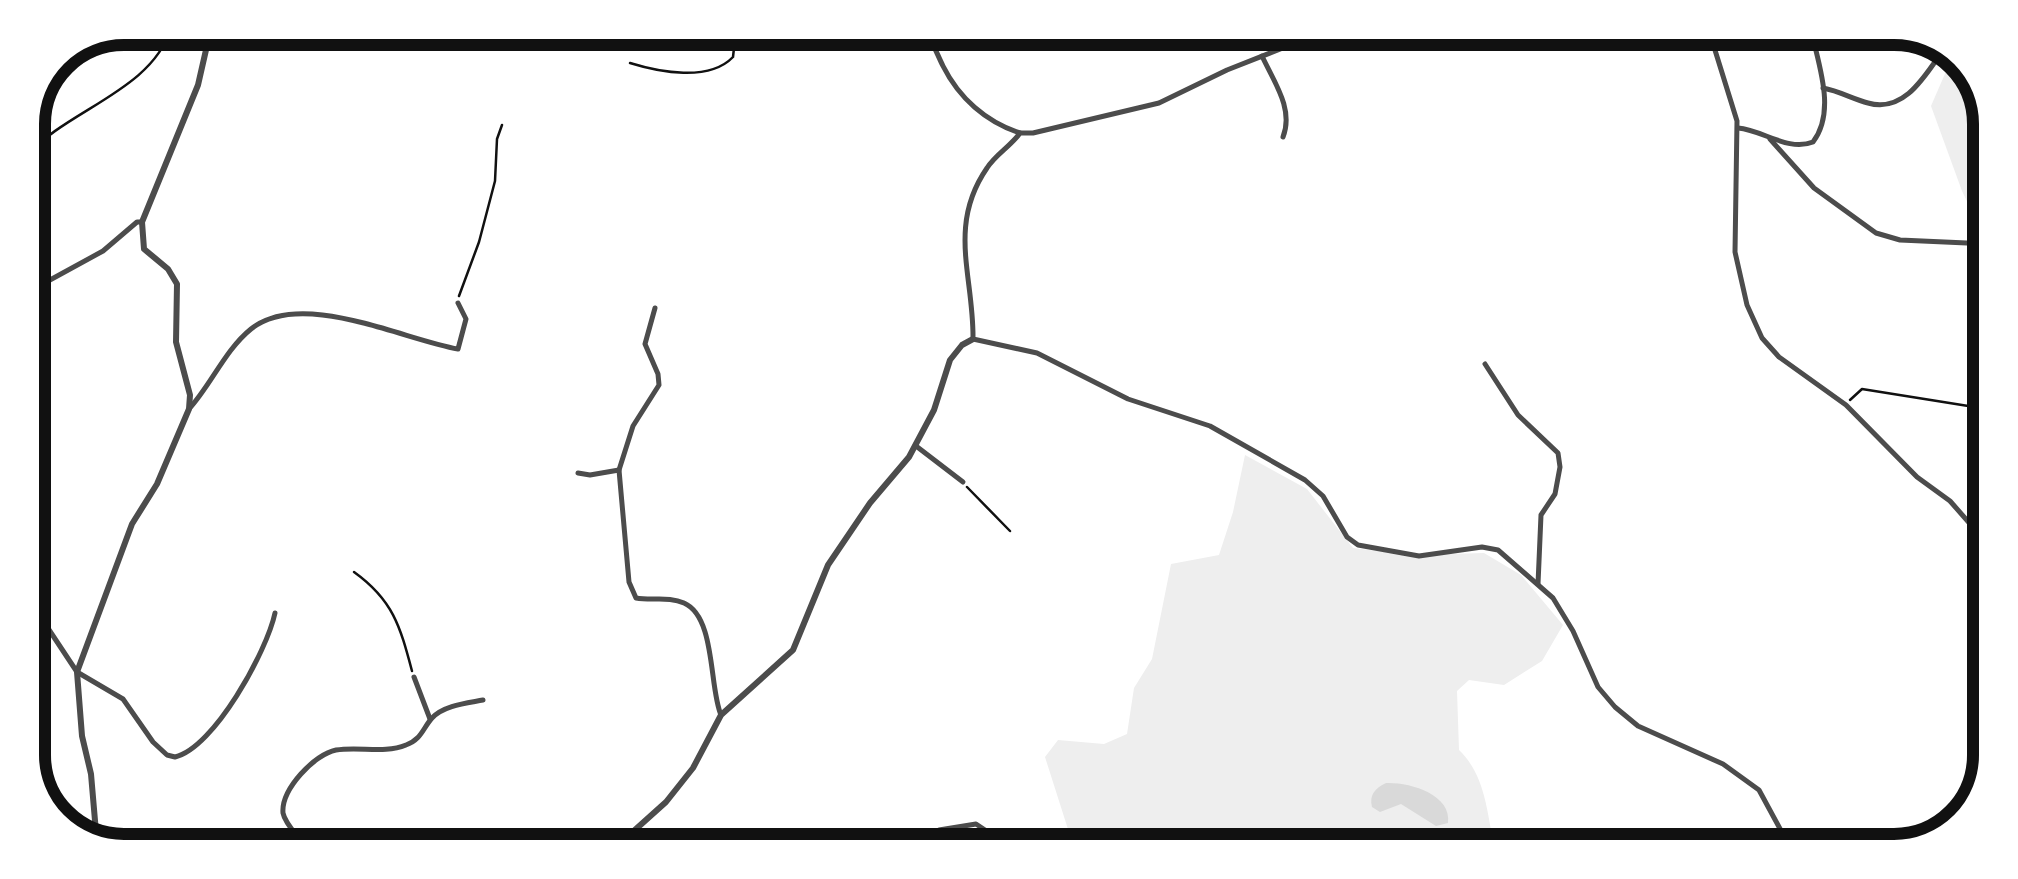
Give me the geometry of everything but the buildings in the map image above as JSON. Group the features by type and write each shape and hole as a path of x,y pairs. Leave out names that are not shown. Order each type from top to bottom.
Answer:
{"street":[{"path":"190,408 176,342 177,284 168,269 144,249 142,222 194,96 207,45"},
{"path":"933,45 972,106 992,121 1020,133 1158,103 1290,45"},
{"path":"1713,45 1738,128 1733,230 1741,279 1762,338 1779,356 1846,405 1973,527"},
{"path":"1738,128 1770,139 1803,145 1814,142 1822,121 1823,88 1814,45"},
{"path":"1262,56 1286,109 1287,126 1282,137"},
{"path":"1823,88 1872,104 1893,104 1910,92 1937,58"},
{"path":"631,834 654,814 693,768 721,714 793,650 804,629 812,598 840,545 916,446 934,410 950,360 973,338 964,264 966,223 985,171 1020,133"},
{"path":"1770,139 1814,188 1876,233 1900,240 1973,243"},
{"path":"45,283 103,252 137,222 142,222"},
{"path":"96,829 82,736 78,672 132,524 157,484 190,408 243,336 260,323 284,314 378,325 427,343 458,349 466,318 458,302"},
{"path":"655,308 645,344 659,385 633,426 619,470 630,589 636,598 676,600 692,608 702,626 721,714"},
{"path":"973,338 1037,353 1128,399 1210,426 1305,480 1323,496 1347,537 1358,546 1419,556 1482,547 1498,550 1553,598 1598,687 1615,707 1638,726 1739,774 1760,790 1783,834"},
{"path":"1485,364 1518,415 1558,453 1556,494 1540,515 1538,584"},
{"path":"916,446 962,482"},
{"path":"578,472 590,475 619,470"},
{"path":"45,623 78,672 118,694 161,750 181,756 197,746 240,692 266,642 275,613"},
{"path":"414,677 430,719"},
{"path":"296,834 283,809 288,792 318,758 332,751 403,746 416,740 430,719 450,708 484,700"},
{"path":"927,834 976,824 992,834"}],"path":[{"path":"45,137 116,92 164,45"},
{"path":"630,62 656,71 720,67 732,56 734,45"},
{"path":"458,302 495,181 497,139 502,125"},
{"path":"1846,405 1862,389 1973,407"},
{"path":"962,482 1010,531"},
{"path":"354,572 375,587 392,609 414,677"}],"shaded area":[{"path":"1948,67 1967,94 1973,119 1973,214 1962,191 1931,106"},
{"path":"1245,455 1307,489 1353,548 1410,555 1484,553 1521,575 1563,625 1542,661 1504,685 1469,680 1457,691 1459,750 1480,782 1492,834 1298,831 1070,834 1045,757 1058,740 1104,744 1127,734 1134,688 1152,659 1171,564 1219,555"},
{"path":"1386,783 1417,788 1436,797 1443,804 1448,823 1436,826 1401,804 1380,812 1372,807 1374,792"}]}
